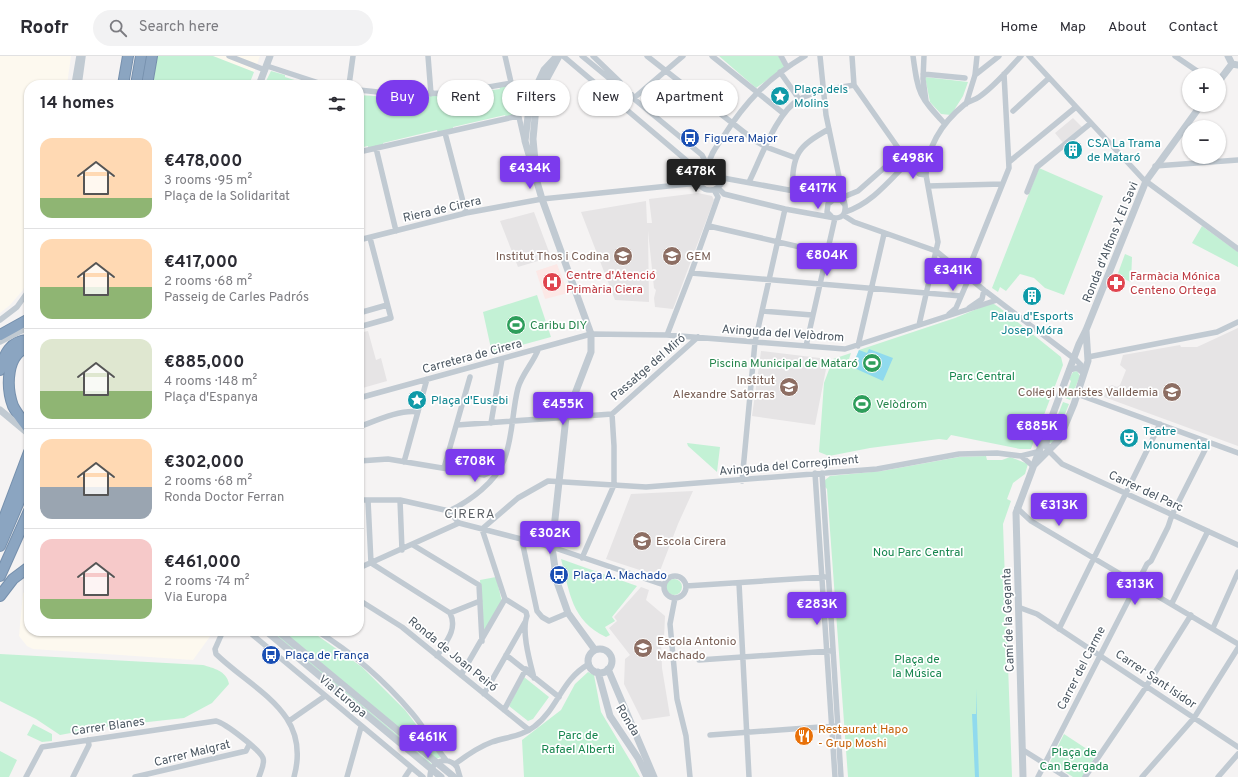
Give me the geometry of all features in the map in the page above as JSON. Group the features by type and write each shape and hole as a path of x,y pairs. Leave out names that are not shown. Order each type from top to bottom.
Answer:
{"highway":[{"path":"137,80 141,56"},
{"path":"148,80 152,56"},
{"path":"120,80 127,58"},
{"path":"124,80 127,58"},
{"path":"0,335 24,323"},
{"path":"0,370 4,355 17,343 24,341"},
{"path":"24,349 14,358 9,382 14,406 24,421"},
{"path":"0,529 24,465"},
{"path":"0,546 24,490"},
{"path":"0,576 24,521"},
{"path":"0,596 13,579 24,571"}],"street":[{"path":"75,80 79,56"},
{"path":"80,80 83,56"},
{"path":"229,56 308,80"},
{"path":"261,80 270,56"},
{"path":"350,80 353,56"},
{"path":"428,56 431,94"},
{"path":"504,56 510,80"},
{"path":"525,141 530,100 544,70 558,56"},
{"path":"536,177 532,139 536,107 540,91 558,56"},
{"path":"563,56 699,171"},
{"path":"582,56 702,155 708,164 718,166 721,169 723,178 716,189 718,197 709,226 667,335"},
{"path":"593,56 628,90 634,98"},
{"path":"647,56 754,140 766,147 796,158"},
{"path":"634,98 682,56"},
{"path":"712,56 783,113"},
{"path":"781,56 787,67"},
{"path":"805,56 780,72 756,92 732,123 710,157 708,164 699,171 698,182 707,190 716,189 724,194 785,209 833,217 859,208 910,164"},
{"path":"820,56 829,129 842,198 845,205 844,214"},
{"path":"852,56 854,85 901,153 919,174 926,175"},
{"path":"913,56 917,88 926,104 945,124"},
{"path":"924,56 923,74 926,104"},
{"path":"966,104 975,75 977,56"},
{"path":"975,75 999,56"},
{"path":"919,325 925,293 938,242 926,175 927,163 934,140 945,124 966,104 980,97 1021,56"},
{"path":"1029,56 1146,181 1238,249"},
{"path":"1175,56 1193,68"},
{"path":"1226,74 1235,64 1228,56"},
{"path":"780,72 799,99"},
{"path":"923,74 965,78"},
{"path":"949,314 956,308 961,296 1009,162 1004,74"},
{"path":"1013,111 1049,78"},
{"path":"364,91 397,94 431,94 454,93 502,85"},
{"path":"750,182 783,113 799,99 825,90 854,85"},
{"path":"1009,162 1076,107"},
{"name":"Ronda d'Alfons X El Savi","path":"1066,377 1146,181 1195,112"},
{"path":"364,151 518,116 530,162 542,199 591,334 591,352 566,417 552,547 557,582 568,613 595,650"},
{"path":"1027,192 1037,167 1091,123"},
{"path":"792,190 793,166 803,146 813,137 829,129"},
{"path":"445,133 466,213"},
{"path":"376,148 396,231"},
{"path":"723,178 816,195 830,201 842,198 858,191 901,153"},
{"path":"1156,166 1238,160"},
{"path":"910,164 919,167 927,163"},
{"name":"Riera de Cirera","path":"364,239 466,213 542,199 698,182"},
{"path":"928,186 1002,184"},
{"path":"830,201 827,207 827,212 833,217"},
{"path":"742,480 755,342 785,209"},
{"path":"844,214 854,222 936,252 1074,358 1081,365 1083,373 1081,383"},
{"path":"806,346 820,285 833,217"},
{"path":"709,226 826,253"},
{"path":"858,346 884,234"},
{"path":"364,326 390,318 370,238"},
{"path":"691,273 961,296"},
{"name":"Avinguda del Velòdrom","path":"967,310 982,299 984,290"},
{"path":"0,320 17,307 24,297"},
{"name":"Avinguda del Velòdrom","path":"591,334 667,335 806,346 835,350 858,346 949,314 997,300"},
{"path":"364,311 387,305"},
{"path":"762,311 812,315"},
{"path":"1088,356 1217,332 1238,322"},
{"path":"0,342 24,330"},
{"path":"1021,456 1033,466 1059,440 1081,383 1088,356 1086,330"},
{"name":"Carretera de Cirera","path":"364,397 538,350 591,334"},
{"name":"Passatge del Miró","path":"614,485 612,414 698,338"},
{"path":"449,511 461,505 484,487 500,470 505,459 518,387 534,361 538,350"},
{"path":"491,423 502,359"},
{"path":"1069,370 1077,368 1083,373"},
{"path":"444,468 470,377"},
{"path":"1049,451 1046,444 1051,416 1066,377"},
{"path":"1047,438 1066,390 1066,377"},
{"path":"404,462 427,379"},
{"path":"1077,394 1238,453"},
{"path":"2,410 24,425"},
{"path":"2,410 24,430"},
{"path":"364,425 382,418 413,411 418,412"},
{"path":"457,425 612,414"},
{"name":"Camí de la Geganta","path":"1023,777 1016,508 1051,416"},
{"path":"1059,629 1160,424"},
{"name":"Carrer del Carme","path":"1038,777 1136,583 1146,564 1151,561 1168,527 1172,515 1209,442"},
{"name":"Carrer del Parc","path":"1049,451 1062,464 1238,544"},
{"name":"Avinguda del Corregiment","path":"482,529 518,498 548,481 646,487 877,469 959,454 997,453 1021,456 1037,452"},
{"path":"364,461 388,459 484,475 491,472 505,459"},
{"path":"815,473 834,651 841,777"},
{"path":"822,473 828,652 835,777"},
{"path":"582,558 614,485"},
{"path":"364,500 400,500 449,511 459,523 522,541 552,547 664,584"},
{"path":"368,500 371,563"},
{"path":"400,500 402,550"},
{"path":"1016,508 1031,521 1172,603 1238,644"},
{"path":"364,566 459,523"},
{"path":"482,529 505,599 526,612 531,664 534,678"},
{"path":"1172,603 1208,531"},
{"path":"522,541 537,610 542,617 549,621 568,613"},
{"path":"413,545 480,585 482,642"},
{"path":"371,563 450,613 454,621 452,631 437,656"},
{"path":"1213,628 1238,572"},
{"path":"676,576 682,579 686,586 684,593 674,598 666,594 664,584 668,578 676,576"},
{"path":"686,586 826,577"},
{"path":"739,583 749,777"},
{"path":"674,598 670,624 678,699 686,736 690,777"},
{"path":"461,675 482,642 505,599"},
{"path":"450,613 480,601"},
{"name":"Ronda de Joan Peiró","path":"364,603 402,627 529,730"},
{"name":"Carrer Sant Isidor","path":"1018,607 1036,614 1100,655 1238,748"},
{"path":"1085,777 1146,686 1191,615"},
{"path":"484,694 526,619"},
{"path":"220,636 215,649 216,654 275,704 289,721 297,746 294,777"},
{"name":"Via Europa","path":"254,636 411,768 424,777"},
{"name":"Via Europa","path":"272,636 441,777"},
{"name":"Via Europa","path":"284,636 454,777"},
{"path":"324,636 369,670 408,709 432,739 446,760 455,764 459,771 460,777"},
{"path":"1142,777 1194,718 1238,648"},
{"path":"608,669 598,672 589,664 590,655 595,650 602,649 609,652 612,660 608,669 654,777"},
{"path":"699,660 834,651"},
{"path":"506,655 524,671 559,697"},
{"path":"504,710 524,671 531,664"},
{"path":"455,764 481,747 529,730 543,720 572,676 589,664"},
{"name":"Ronda","path":"598,672 610,716 635,753 647,777"},
{"path":"289,721 325,696"},
{"name":"Carrer Blanes","path":"26,777 42,747 211,722 221,722 250,745"},
{"path":"347,777 362,726"},
{"path":"710,735 746,731 838,726"},
{"path":"73,776 89,745 88,740"},
{"path":"250,745 261,755 263,763 259,777"},
{"name":"Carrer Malgrat","path":"135,777 246,751 250,745"},
{"path":"1023,750 1046,763 1066,777"},
{"path":"1218,777 1238,754"},
{"path":"430,777 431,769 436,763 446,760"},
{"path":"405,777 411,768"}],"shaded area":[{"path":"0,56 71,56 68,80 24,80 24,288 10,305 0,313"},
{"path":"213,56 260,56 254,72"},
{"path":"1073,118 1083,128 1064,144 1055,133"},
{"path":"698,193 712,196 714,200 673,309 655,307 654,298 656,290 654,288 648,231 649,302 615,300 581,212 646,201 647,223 652,223 649,199"},
{"path":"534,212 551,257 518,267 500,221"},
{"name":"Centre d'Atenció Primària Ciera","path":"557,264 568,293 545,299 536,271"},
{"name":"Col·legi Maristes Valldemia","path":"1238,328 1238,446 1104,397 1108,387 1112,385 1117,387 1120,385 1126,370 1120,365 1123,355 1180,345 1181,347 1197,347"},
{"path":"368,331 376,360 381,358 387,381 364,388 364,332"},
{"name":"Institut Alexandre Satorras","path":"761,351 828,359 815,425 752,416"},
{"name":"Escola Cirera","path":"693,491 678,524 658,576 606,559 631,494"},
{"name":"Escola Antonio Machado","path":"641,587 649,590 646,600 665,616 664,639 661,640 662,668 670,716 642,720 624,684 625,659 630,655 609,628 617,621 614,617"},
{"path":"24,592 24,636 210,636 193,660 33,649 27,646 19,636"}],"green space":[{"path":"157,56 213,56 254,72 251,80 154,80"},
{"path":"719,56 778,56 785,67 756,88"},
{"path":"271,71 285,75 285,77 294,80 266,80"},
{"path":"925,77 968,82 963,96 951,115 941,114 930,102"},
{"path":"499,87 502,87 502,116 453,127 453,129 438,133 437,130 383,143 383,145 368,148 368,146 364,147 364,95 376,96 376,116 429,116 429,96 437,96 437,116 494,116 494,90 500,89"},
{"path":"1039,168 1103,196 1064,295 1045,288 1034,278 1020,274 1006,291 1000,287 998,292 992,288"},
{"path":"1202,226 1238,252 1238,267 1192,243"},
{"path":"1125,254 1132,257 1131,282 1117,276"},
{"name":"Caribu DIY","path":"537,295 551,337 492,353 483,312"},
{"name":"Parc Central","path":"989,304 994,304 1000,308 1061,357 1063,365 1031,449 1020,449 951,435 947,440 939,439 870,448 829,456 819,452 824,383 833,359 851,353 847,365 852,367 859,350 955,318"},
{"path":"1077,371 1080,376 1070,400 1065,398 1071,381 1069,379 1073,372"},
{"path":"1063,402 1069,404 1054,442 1050,443 1048,440"},
{"path":"687,443 720,447 717,472 688,446"},
{"name":"Nou Parc Central","path":"986,456 987,460 1002,460 1010,457 1028,464 1025,474 1013,483 1007,499 1011,501 1003,524 1012,777 848,777 827,489 825,487 825,480 830,476 882,471 959,457"},
{"path":"561,559 637,586 612,617 615,621 605,627 610,635 606,637 594,630 579,614 570,594"},
{"path":"496,577 502,602 483,633 480,580"},
{"path":"671,579 677,579 682,584 680,593 677,595 671,595 666,590 666,584"},
{"path":"277,636 280,636 432,764 430,764"},
{"path":"288,636 318,636 362,667 405,710 441,757 436,759"},
{"path":"0,654 203,665 223,673 229,684 212,703 184,718 103,727 60,735 36,719 0,701"},
{"name":"Parc de Rafael Alberti","path":"588,672 594,675 601,712 640,777 524,777 522,740 561,710 575,684"},
{"path":"524,677 549,697 533,719 528,721 509,706"},
{"path":"33,724 52,734 52,741 42,742 27,735"},
{"name":"Plaça de Can Bergada","path":"1064,734 1096,755 1083,777 1073,777 1050,762"},
{"path":"0,751 17,760 9,777 0,777"}],"water":[{"name":"Piscina Municipal de Mataró","path":"869,349 893,358 883,381 852,367 859,350 867,353"},
{"path":"976,689 979,777 975,777 972,714 976,714"}],"place":[{"name":"Plaça dels Molins","path":"780,96"},
{"name":"Figuera Major","path":"690,138"},
{"name":"CSA La Trama de Mataró","path":"1073,150"},
{"name":"Institut Thos i Codina","path":"623,256"},
{"name":"GEM","path":"672,256"},
{"name":"Centre d'Atenció Primària Ciera","path":"552,282"},
{"name":"Farmàcia Mónica Centeno Ortega","path":"1116,283"},
{"name":"Palau d'Esports Josep Móra","path":"1032,296"},
{"name":"Caribu DIY","path":"516,325"},
{"name":"Piscina Municipal de Mataró","path":"872,363"},
{"name":"Institut Alexandre Satorras","path":"789,387"},
{"name":"Col·legi Maristes Valldemia","path":"1172,392"},
{"name":"Plaça d'Eusebi","path":"417,400"},
{"name":"Velòdrom","path":"862,404"},
{"name":"Teatre Monumental","path":"1129,438"},
{"name":"Escola Cirera","path":"642,541"},
{"name":"Plaça A. Machado","path":"559,575"},
{"name":"Escola Antonio Machado","path":"643,648"},
{"name":"Plaça de França","path":"271,655"},
{"name":"Restaurant Hapo - Grup Moshi","path":"804,736"}],"district":[{"name":"CIRERA","path":"470,513"}],"park label":[{"name":"Plaça de la Música","path":"917,666"}]}
